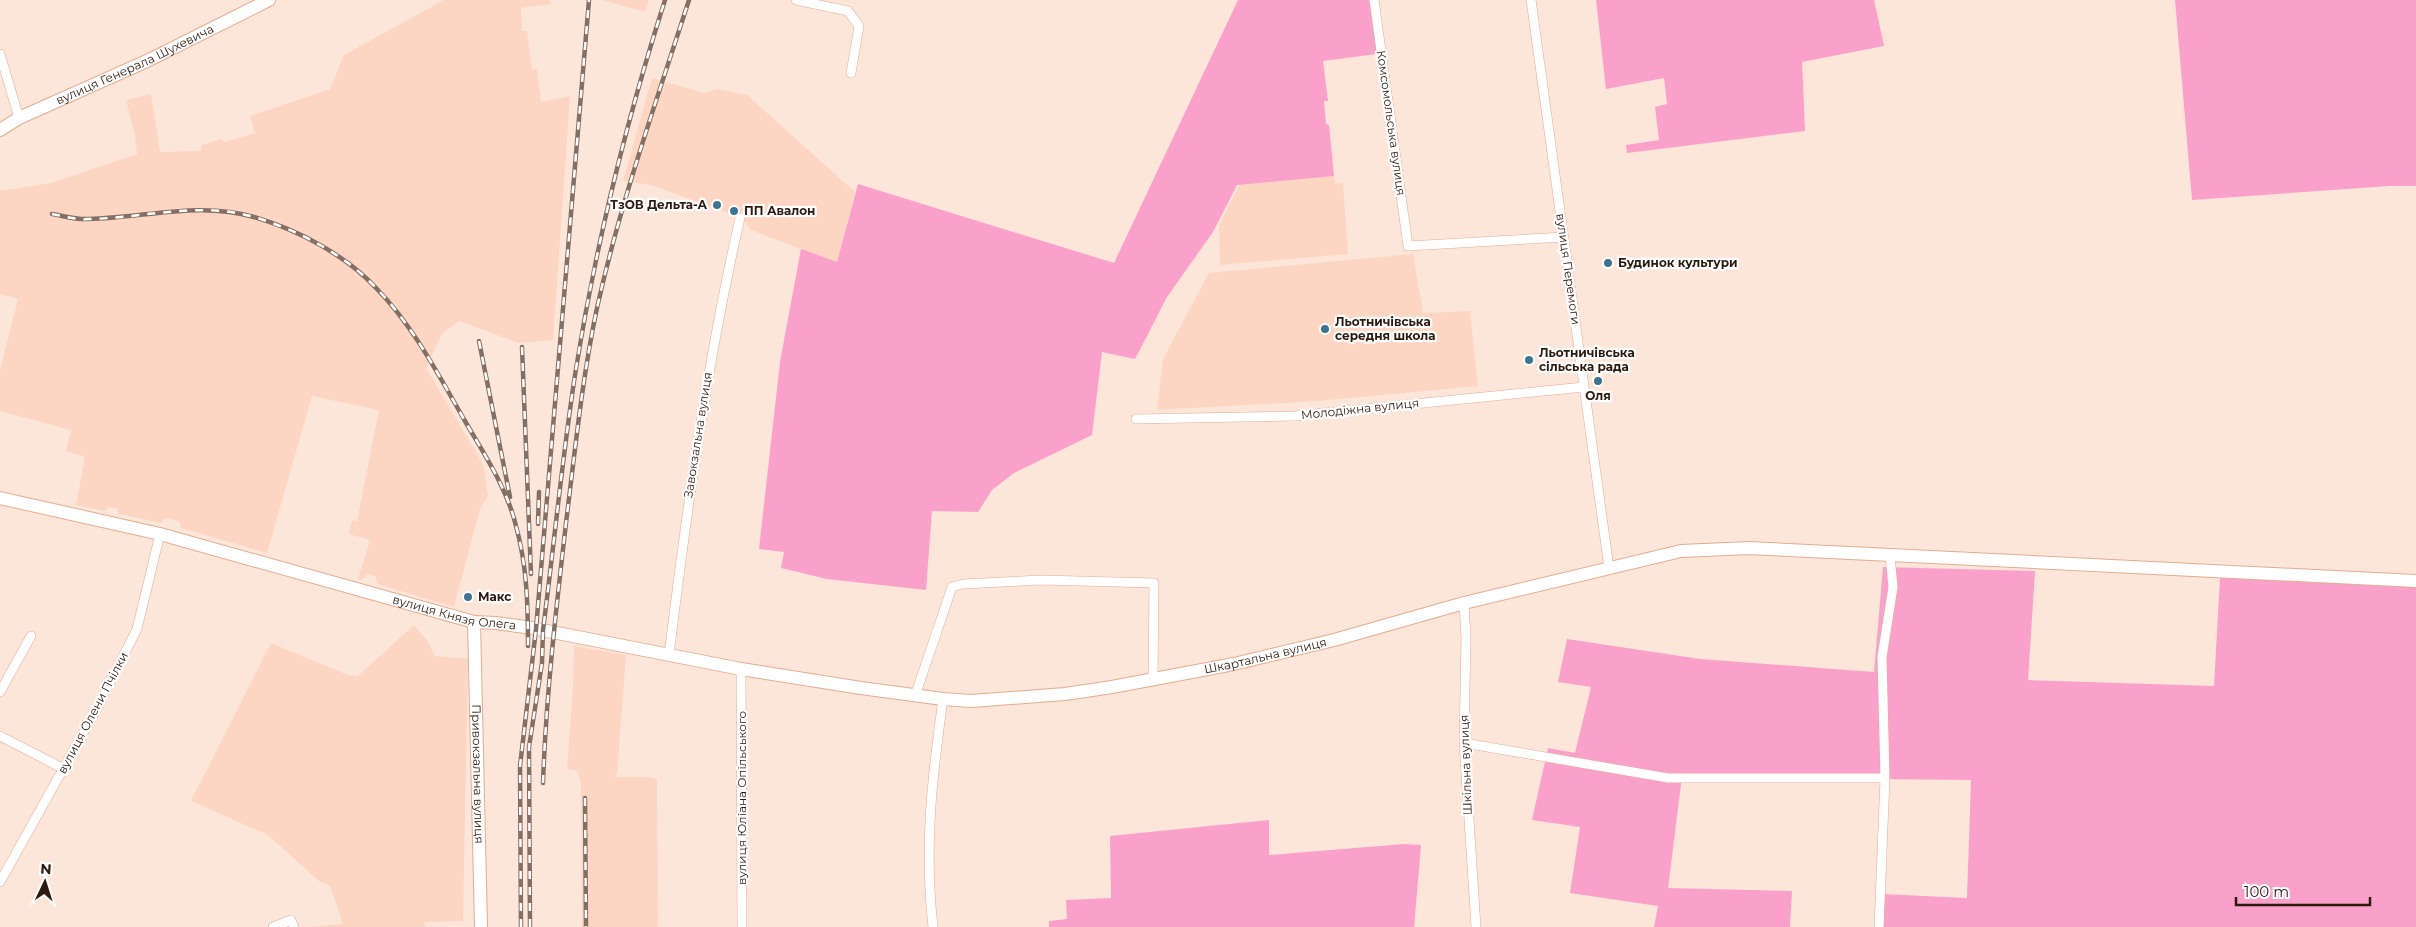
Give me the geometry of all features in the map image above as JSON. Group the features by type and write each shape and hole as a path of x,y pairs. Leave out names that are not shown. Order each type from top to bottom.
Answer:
{"street":[{"name":"вулиця Генерала Шухевича","path":"0,130 19,118 146,61 270,0"},
{"path":"796,0 848,12 859,26 851,73"},
{"name":"Комсомольська вулиця","path":"1374,0 1408,246 1564,237"},
{"name":"вулиця Перемоги","path":"1531,0 1609,568"},
{"path":"0,54 19,118"},
{"name":"Завокзальна вулиця","path":"669,655 687,502 720,307 740,218"},
{"name":"Молодіжна вулиця","path":"1136,419 1295,416 1584,386"},
{"name":"вулиця Князя Олега","path":"0,498 160,534 474,622 532,628 741,669 915,696"},
{"name":"вулиця Олени Пчілки","path":"0,882 96,710 137,629 160,534"},
{"name":"Шкартальна вулиця","path":"915,696 942,700 971,700 1065,694 1234,664 1316,644 1464,603 1681,551 1749,548 2416,581"},
{"path":"1879,927 1885,778 1882,657 1893,587 1890,556"},
{"path":"915,696 952,587 963,584 1041,580 1154,583 1153,679"},
{"name":"Шкільна вулиця","path":"1464,603 1466,638 1464,743 1476,927"},
{"name":"Привокзальна вулиця","path":"474,622 482,927"},
{"path":"0,692 31,636"},
{"name":"вулиця Юліана Опільського","path":"741,669 742,927"},
{"path":"933,927 928,870 930,805 942,700"},
{"path":"0,736 64,769"},
{"path":"1464,743 1668,778 1885,778"},
{"path":"274,927 290,920 294,927"}],"shaded area":[{"path":"444,0 550,0 551,4 521,8 522,31 527,31 532,70 537,69 541,102 570,96 553,340 519,343 459,321 442,334 426,368 483,464 488,496 480,509 454,607 377,584 376,577 367,574 361,580 358,579 370,540 349,534 352,520 357,521 379,410 312,396 267,553 181,528 180,522 172,519 166,518 161,523 119,514 117,509 108,507 105,511 76,505 85,457 66,451 71,430 0,411 0,370 18,299 0,294 0,191 51,183 137,154 135,136 126,100 151,94 160,152 201,151 201,145 221,139 225,142 255,133 250,116 330,89 344,55"},
{"path":"603,0 649,0 645,12"},
{"path":"1238,0 1370,0 1377,54 1323,61 1328,101 1324,101 1326,124 1329,125 1334,176 1237,185 1213,232 1167,297 1135,359 1102,352 1092,435 1014,473 992,490 978,512 932,511 926,590 827,579 781,568 784,552 759,549 780,362 801,249 837,262 858,184 1114,263"},
{"path":"1596,0 1874,0 1884,46 1802,62 1805,131 1627,153 1626,145 1659,140 1655,107 1667,104 1664,78 1606,89"},
{"path":"2175,0 2416,0 2416,186 2390,186 2192,200"},
{"path":"652,78 704,93 717,89 747,95 855,192 837,263 751,230 742,218 651,185 623,181"},
{"path":"1334,176 1335,184 1343,183 1348,254 1220,265 1219,225 1240,184"},
{"name":"Льотничівська середня школа","path":"1413,254 1423,313 1470,311 1478,386 1318,401 1157,410 1163,359 1209,273"},
{"path":"1883,567 2035,571 2028,680 2214,686 2220,578 2416,587 2416,927 1879,927 1881,894 1967,898 1971,780 1682,777 1668,888 1792,891 1790,927 1654,927 1658,906 1570,893 1580,827 1532,820 1548,748 1575,753 1591,687 1558,682 1567,639 1700,659 1874,672"},
{"path":"414,625 428,642 435,656 468,659 463,921 424,922 425,927 308,927 343,924 330,886 319,881 268,835 191,801 271,643 348,675 358,676"},
{"path":"574,646 626,655 617,774 614,777 648,777 657,779 658,927 582,927 581,785 578,771 567,769"},
{"path":"1269,820 1269,855 1404,844 1421,845 1414,927 1049,927 1049,921 1067,919 1066,900 1111,898 1110,836"}],"railway":[{"path":"521,927 520,766 536,629 589,0"},
{"path":"530,927 529,747 542,663 543,630 570,407 583,327 602,233 637,92 665,0"},
{"path":"543,783 549,685 559,588 587,361 597,308 616,230 689,0"},
{"path":"52,214 84,219 192,210 233,212 271,222 304,237 336,255 365,277 403,319 425,352 487,459 507,498 523,556 528,646"},
{"path":"479,341 510,497"},
{"path":"522,347 531,574"},
{"path":"538,524 539,492"},
{"path":"585,798 586,927"}],"place":[{"name":"ТзОВ Дельта-А","path":"717,205"},
{"name":"ПП Авалон","path":"734,211"},
{"name":"Будинок культури","path":"1608,263"},
{"name":"Льотничівська середня школа","path":"1325,329"},
{"name":"Льотничівська сільська рада","path":"1529,360"},
{"name":"Оля","path":"1598,381"},
{"name":"Макс","path":"468,597"}]}
